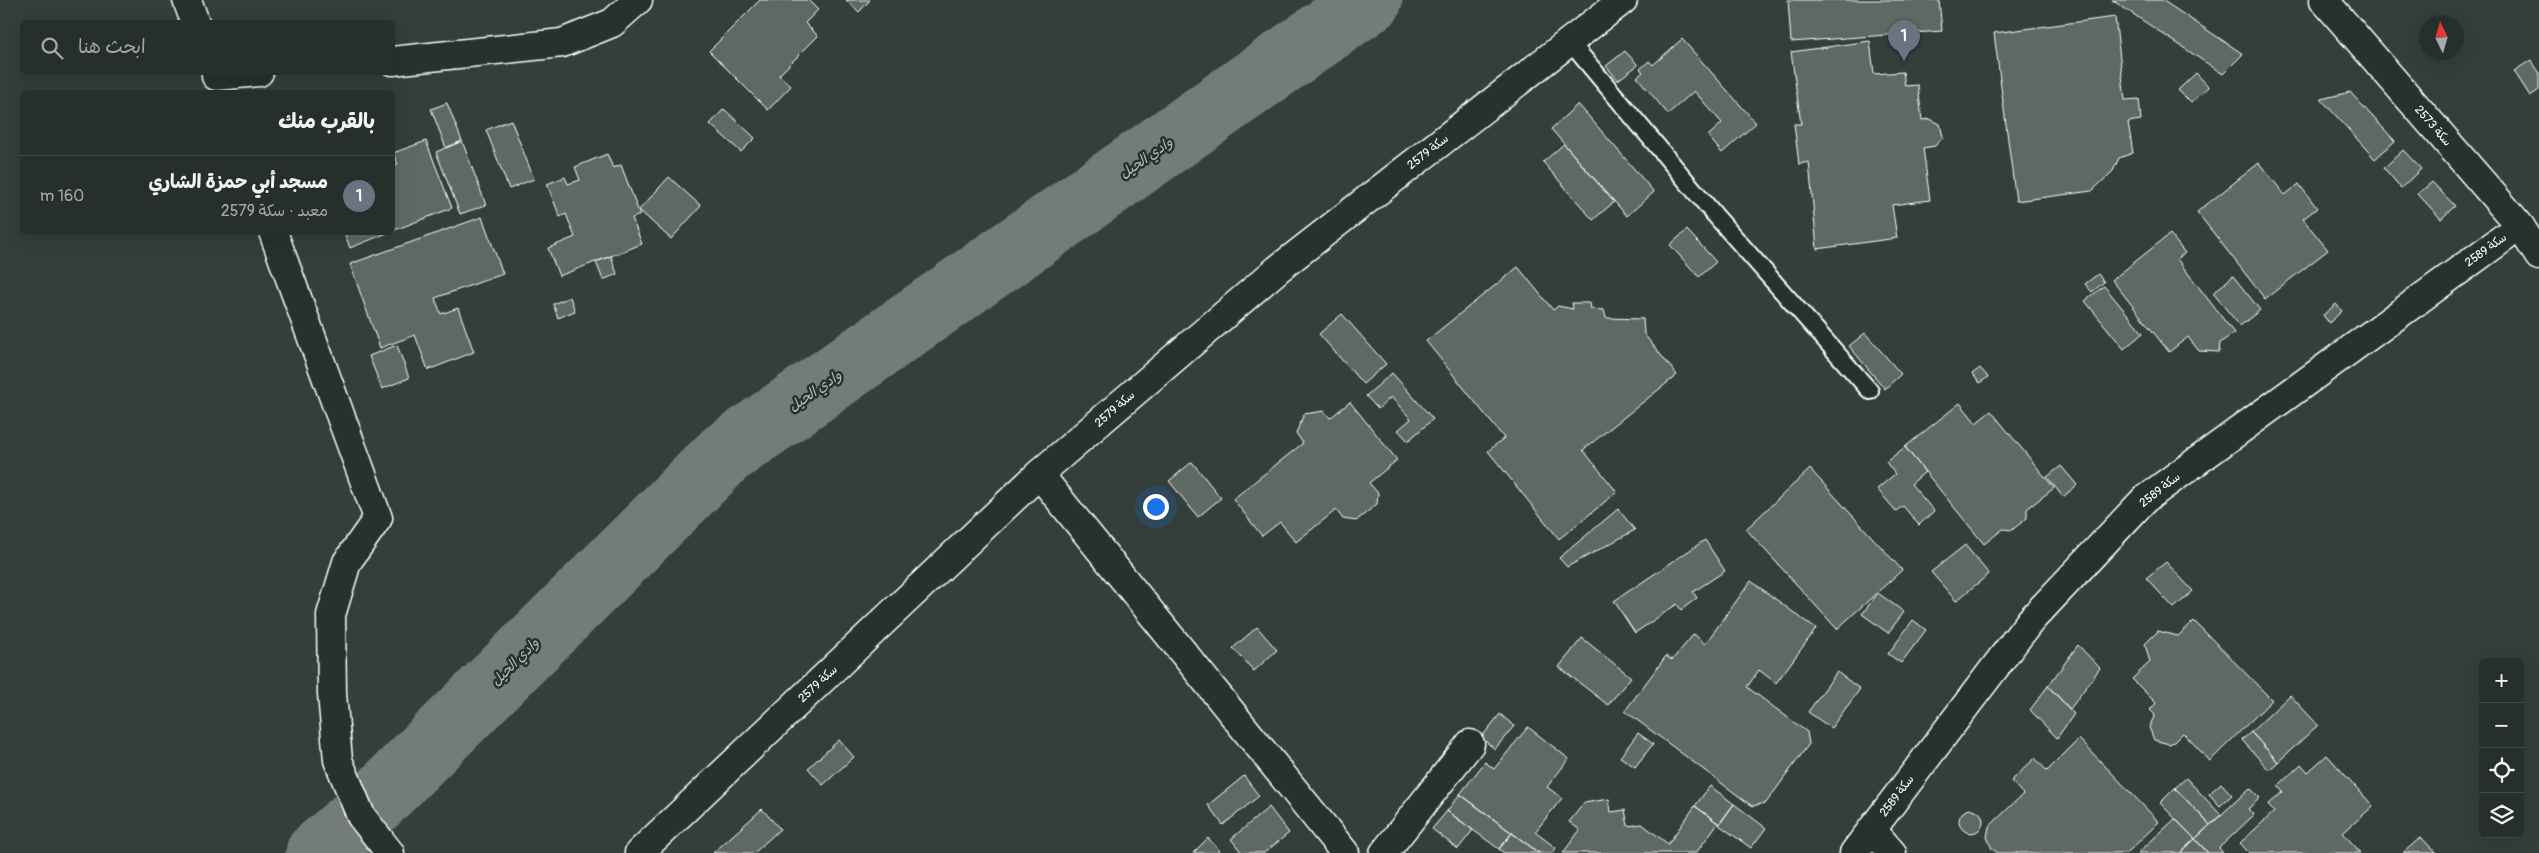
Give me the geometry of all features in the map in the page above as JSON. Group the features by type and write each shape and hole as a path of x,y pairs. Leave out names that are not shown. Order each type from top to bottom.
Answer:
{"street":[{"path":"187,0 194,20"},
{"path":"395,62 562,43 612,23 638,0"},
{"name":"سكة 2579","path":"639,853 1039,474 1278,269 1623,0"},
{"name":"سكة 2573","path":"2324,0 2520,226 2539,256"},
{"path":"217,80 243,75"},
{"name":"سكة 2589","path":"1854,853 2031,620 2145,499 2520,226"},
{"path":"274,235 378,518 348,562 331,615 332,694 338,760 361,816 390,853"},
{"path":"1039,474 1345,853"},
{"path":"1384,853 1470,744"},
{"path":"1872,830 1892,853"}],"lane":[{"path":"1570,42 1714,214 1870,391"}],"building":[{"path":"760,0 808,0 818,10 805,23 818,36 779,75 791,86 768,110 709,51"},
{"path":"846,0 870,0 859,12"},
{"path":"1788,0 1939,0 1942,31 1791,42"},
{"path":"2112,0 2162,0 2243,54 2223,74"},
{"path":"2115,17 2125,100 2139,99 2141,120 2128,122 2133,153 2119,158 2113,171 2092,191 2016,201 1994,33"},
{"path":"1682,39 1756,123 1722,153 1708,136 1722,123 1694,91 1668,114 1637,77 1643,72 1640,69 1649,61 1653,65"},
{"path":"1870,41 1874,74 1903,72 1905,86 1918,85 1922,120 1930,119 1940,124 1943,137 1935,146 1923,148 1930,200 1892,205 1897,238 1817,249 1809,162 1799,164 1794,124 1801,124 1791,52"},
{"path":"1625,51 1638,65 1618,80 1606,66"},
{"path":"2531,60 2539,72 2539,90 2530,96 2514,71"},
{"path":"2196,73 2209,87 2191,103 2178,90"},
{"path":"2350,92 2395,141 2375,159 2321,99"},
{"path":"447,103 462,141 446,148 431,109"},
{"path":"1578,104 1654,192 1627,216 1551,129"},
{"path":"724,109 755,138 741,152 710,124"},
{"path":"511,120 534,179 509,189 486,130"},
{"path":"426,141 452,208 395,230 395,165 398,164 395,152"},
{"path":"462,141 486,205 460,214 436,152"},
{"path":"1564,144 1614,202 1593,220 1543,162"},
{"path":"2403,150 2421,169 2401,188 2384,168"},
{"path":"607,154 613,168 621,165 640,215 632,218 642,244 559,276 548,248 575,237 566,214 560,217 547,184 565,177 568,184 580,180 575,167"},
{"path":"2259,163 2285,195 2299,184 2317,208 2303,219 2328,250 2265,299 2197,212"},
{"path":"669,177 701,206 671,239 639,210"},
{"path":"2432,182 2455,206 2441,219 2418,194"},
{"path":"482,217 503,274 435,298 441,314 458,308 474,352 428,370 415,335 380,348 350,264"},
{"path":"1687,230 1716,262 1699,277 1670,245"},
{"path":"2170,234 2185,253 2177,259 2234,333 2220,343 2219,352 2199,351 2188,337 2169,352 2112,280"},
{"path":"345,235 382,235 350,248"},
{"path":"611,256 617,274 603,280 596,262"},
{"path":"1518,267 1553,310 1558,306 1573,309 1572,303 1590,303 1591,309 1604,310 1606,318 1643,319 1644,334 1677,375 1583,450 1617,492 1559,539 1488,451 1504,438 1426,341"},
{"path":"2098,274 2104,282 2092,292 2085,284"},
{"path":"2233,276 2260,310 2240,326 2213,293"},
{"path":"2104,286 2143,333 2124,349 2085,301"},
{"path":"570,297 575,311 558,318 553,304"},
{"path":"2336,304 2342,311 2329,323 2323,315"},
{"path":"1342,314 1386,364 1363,384 1319,334"},
{"path":"1865,333 1901,374 1885,389 1849,346"},
{"path":"397,345 409,378 382,389 369,356"},
{"path":"1980,368 1988,377 1980,383 1972,374"},
{"path":"1392,373 1433,419 1408,441 1398,430 1411,419 1391,397 1378,409 1366,396"},
{"path":"1350,402 1397,460 1369,483 1378,493 1377,504 1356,521 1343,519 1336,510 1296,542 1280,522 1262,536 1233,499 1303,443 1296,433 1304,414 1324,411 1330,418"},
{"path":"1960,403 1976,423 1991,411 2054,488 2027,509 2027,518 2012,530 2003,529 1984,544 1905,447"},
{"path":"1905,447 1925,472 1911,484 1934,511 1919,525 1903,506 1896,511 1877,489 1895,474 1886,462"},
{"path":"1192,462 1221,498 1198,517 1169,481"},
{"path":"2061,466 2077,485 2063,497 2047,477"},
{"path":"1810,469 1902,570 1837,629 1746,529"},
{"path":"1618,509 1635,530 1567,567 1559,558"},
{"path":"1705,540 1725,571 1693,592 1697,598 1681,610 1677,604 1635,633 1614,601"},
{"path":"1965,545 1989,574 1956,601 1931,572"},
{"path":"2166,562 2193,591 2174,608 2146,578"},
{"path":"1751,581 1816,629 1776,683 1759,670 1747,687 1807,732 1809,744 1766,803 1752,806 1625,711 1666,656 1672,660 1694,634 1705,644"},
{"path":"1878,593 1904,612 1888,633 1862,614"},
{"path":"1913,620 1926,630 1901,663 1888,654"},
{"path":"2194,621 2272,700 2210,761 2183,733 2174,742 2169,744 2154,740 2149,727 2155,715 2150,710 2156,703 2132,679 2150,662 2145,644 2158,631 2178,636"},
{"path":"1257,627 1277,650 1254,671 1233,648"},
{"path":"1582,638 1631,677 1608,705 1559,667"},
{"path":"2078,645 2100,668 2070,709 2048,686"},
{"path":"1837,672 1860,689 1831,728 1808,712"},
{"path":"2048,686 2074,714 2057,738 2030,710"},
{"path":"2290,695 2318,725 2278,762 2251,732"},
{"path":"1500,714 1514,726 1495,749 1481,738"},
{"path":"1528,727 1569,759 1547,787 1562,798 1535,832 1556,848 1552,853 1539,853 1460,794 1485,762 1494,769"},
{"path":"2251,732 2278,762 2269,770 2242,740"},
{"path":"1638,733 1653,744 1635,767 1620,757"},
{"path":"2079,739 2159,822 2127,853 1998,853 1992,849 1987,837 1989,827 2023,794 2011,781 2035,758 2047,771"},
{"path":"839,740 854,757 823,785 808,768"},
{"path":"2327,755 2373,806 2343,833 2361,853 2249,853 2240,843 2274,812 2268,805 2283,792 2278,786 2301,764 2308,772"},
{"path":"1244,776 1259,796 1223,825 1208,805"},
{"path":"2186,778 2221,815 2210,825 2175,788"},
{"path":"2221,783 2232,795 2220,806 2209,794"},
{"path":"1710,786 1734,804 1719,824 1695,806"},
{"path":"2175,788 2210,825 2195,839 2160,803"},
{"path":"2250,788 2260,798 2248,809 2254,815 2219,848 2223,853 2208,853 2195,839"},
{"path":"1460,794 1512,833 1499,849 1447,811"},
{"path":"1609,799 1611,812 1625,810 1628,826 1642,824 1668,844 1695,806 1718,823 1696,853 1563,853 1580,830 1569,822 1584,803"},
{"path":"1734,804 1766,828 1751,848 1719,825"},
{"path":"1269,807 1289,833 1264,853 1242,853 1231,839"},
{"path":"762,809 780,829 754,853 713,853"},
{"path":"1971,809 1979,813 1983,821 1979,829 1971,833 1963,829 1959,821 1963,813"},
{"path":"1447,811 1473,830 1458,849 1432,829"},
{"path":"2175,819 2195,839 2180,853 2138,853"},
{"path":"1512,833 1539,853 1504,853 1499,849"},
{"path":"2421,837 2436,853 2403,853"},
{"path":"1208,838 1220,851 1218,853 1193,853"},
{"path":"2195,839 2208,853 2180,853"}],"waterway":[{"name":"وادي الحيل","path":"318,853 361,816 725,454 1370,0"}],"place":[{"name":"مسجد أبي حمزة الشاري","path":"1904,61"}]}
